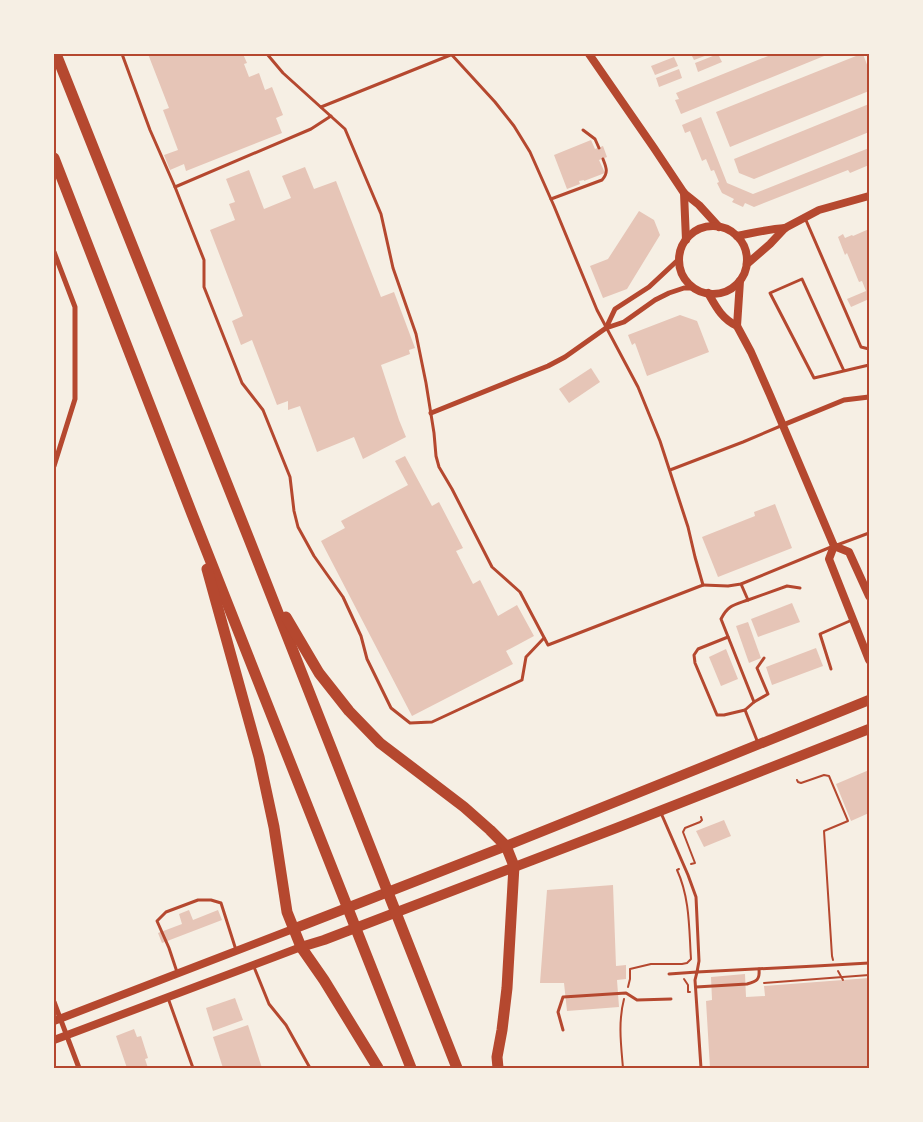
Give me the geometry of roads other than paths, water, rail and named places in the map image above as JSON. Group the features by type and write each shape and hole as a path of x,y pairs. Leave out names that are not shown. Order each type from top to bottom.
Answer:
{"highway":[{"path":"56,54 249,539 456,1068"},
{"path":"54,158 192,514 411,1068"},
{"path":"192,514 259,757 274,827 287,912 301,947 324,980 378,1068"},
{"path":"249,539 287,620 319,673 349,711 380,743 464,807 506,846 514,866 507,988 498,1068"},
{"path":"293,929 506,846 869,700"},
{"path":"301,947 324,940 869,729"}],"street":[{"path":"589,54 684,193 699,205 718,227"},
{"path":"684,193 686,240"},
{"path":"747,264 785,228 804,217 819,210 869,196"},
{"path":"431,413 548,366 565,357 606,328 624,322 655,300 669,293 684,288 695,288 708,293 720,293 732,288 743,276 747,264 747,254 741,240 731,230 716,226 706,227 693,233 684,243 679,259 681,270 684,278 695,288"},
{"path":"737,236 771,228 785,228"},
{"path":"54,252 76,307 75,399 54,466"},
{"path":"606,328 615,309 649,287 679,259"},
{"path":"740,281 737,326 755,360 834,546 829,559 869,660"},
{"path":"708,293 716,307 728,321 737,326"},
{"path":"783,425 844,400 869,397"},
{"path":"834,546 848,552 869,596"},
{"path":"57,1019 293,929"},
{"path":"54,1040 301,947"},
{"path":"54,1002 57,1019 67,1035 79,1068"}],"lane":[{"path":"122,54 150,130 204,260 204,287 242,383 263,410 290,477 298,527 314,556 343,597 362,636 367,659 391,708 410,723 432,722 522,680 526,657 544,638"},
{"path":"267,54 283,73 345,129 381,214 393,268 416,334 439,467 492,567 520,592 548,645 703,585 728,586 741,584 869,533"},
{"path":"321,107 452,54 495,102 514,126 530,152 606,328 638,387 670,470 688,527 703,585"},
{"path":"175,187 311,129 331,116"},
{"path":"583,130 595,140 599,148"},
{"path":"551,199 602,180 607,170 603,159"},
{"path":"804,217 861,346 869,349"},
{"path":"844,370 802,279 770,293 814,378 869,365"},
{"path":"869,370 869,376"},
{"path":"670,470 783,425"},
{"path":"741,584 748,600"},
{"path":"754,702 721,619 725,611 732,606 787,586 800,588"},
{"path":"831,669 820,634 853,620"},
{"path":"728,637 698,649 694,655 695,663 717,715 745,710 768,694 757,668 764,658"},
{"path":"745,710 758,745"},
{"path":"660,810 696,897 699,961 695,980 701,1068"},
{"path":"178,973 157,921 166,912 181,906 198,900 211,900 221,903 237,950"},
{"path":"669,974 869,962"},
{"path":"254,965 269,1004 286,1025 310,1068"},
{"path":"696,987 754,982 760,976 759,969"},
{"path":"563,1030 558,1012 563,997 626,993 637,1000 671,999"},
{"path":"168,997 193,1068"}]}
